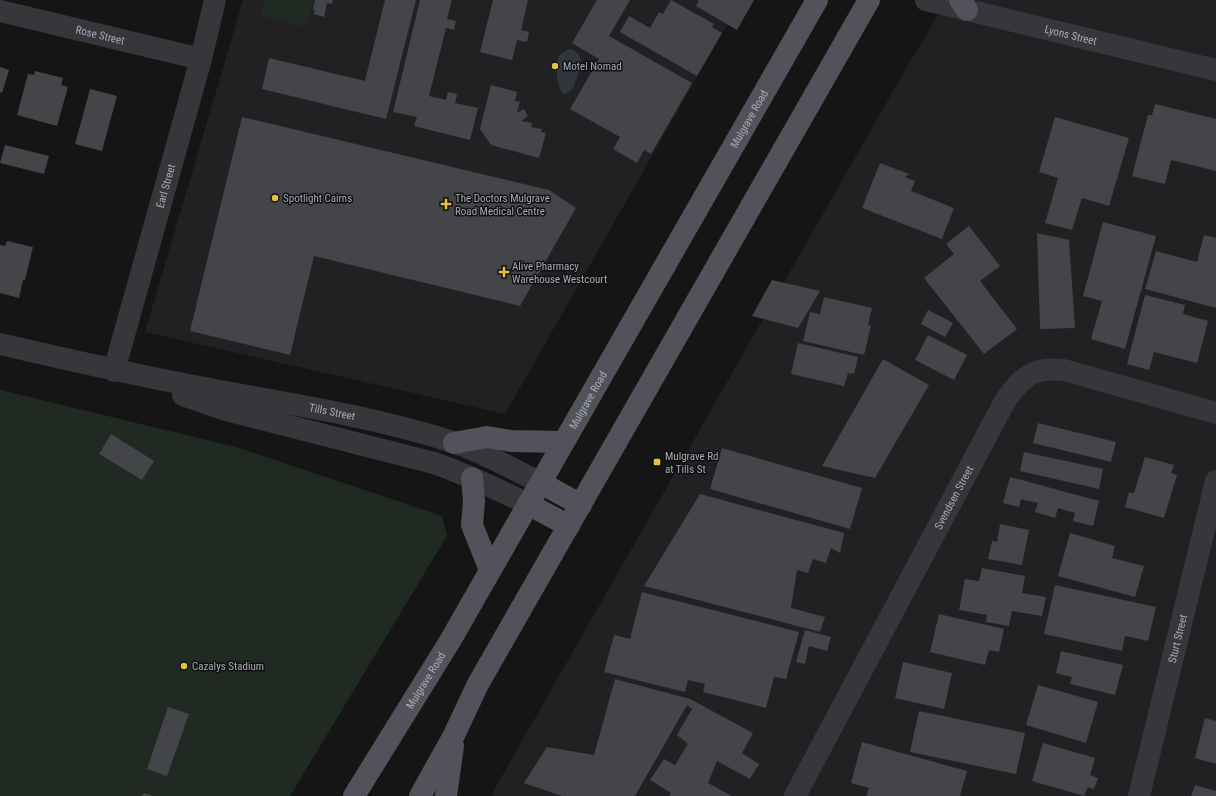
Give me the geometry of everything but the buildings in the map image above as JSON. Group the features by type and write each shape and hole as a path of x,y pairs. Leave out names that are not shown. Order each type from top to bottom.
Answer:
{"main road":[{"name":"Mulgrave Road","path":"354,796 450,641 817,0"},
{"path":"420,796 454,735 478,684 869,0"},
{"path":"454,443 487,437 511,441 563,442"},
{"path":"472,478 474,501 472,525 490,570"},
{"path":"540,483 581,505"},
{"path":"528,504 569,526"},
{"path":"446,796 454,735"}],"street":[{"name":"Earl Street","path":"114,371 201,58 215,0"},
{"name":"Lyons Street","path":"926,0 964,5 1216,70"},
{"name":"Rose Street","path":"0,11 201,58"},
{"name":"Tills Street","path":"0,344 114,371 295,404 387,424 454,443 476,451 540,483"},
{"name":"Svendsen Street","path":"795,796 1002,408 1017,385 1029,376 1044,370 1064,370 1216,413"},
{"name":"Tills Street","path":"114,371 226,410 440,465 528,504"},
{"name":"Sturt Street","path":"1138,796 1216,481"}],"shaded area":[{"path":"243,0 741,0 505,414 145,332"},
{"path":"264,0 314,0 307,27 260,16"},
{"path":"947,0 1216,0 1216,796 493,796 494,790 908,65"},
{"path":"571,49 579,54 581,60 573,88 571,91 564,94 558,83 557,62 562,53"},
{"name":"Cazalys Stadium","path":"0,390 236,447 442,516 447,536 290,796 0,796"}],"place":[{"name":"Motel Nomad","path":"555,66"},
{"name":"Spotlight Cairns","path":"275,198"},
{"name":"The Doctors Mulgrave Road Medical Centre","path":"446,204"},
{"name":"Alive Pharmacy Warehouse Westcourt","path":"504,272"},
{"name":"Mulgrave Rd at Tills St","path":"657,462"},
{"name":"Cazalys Stadium","path":"184,666"}]}
